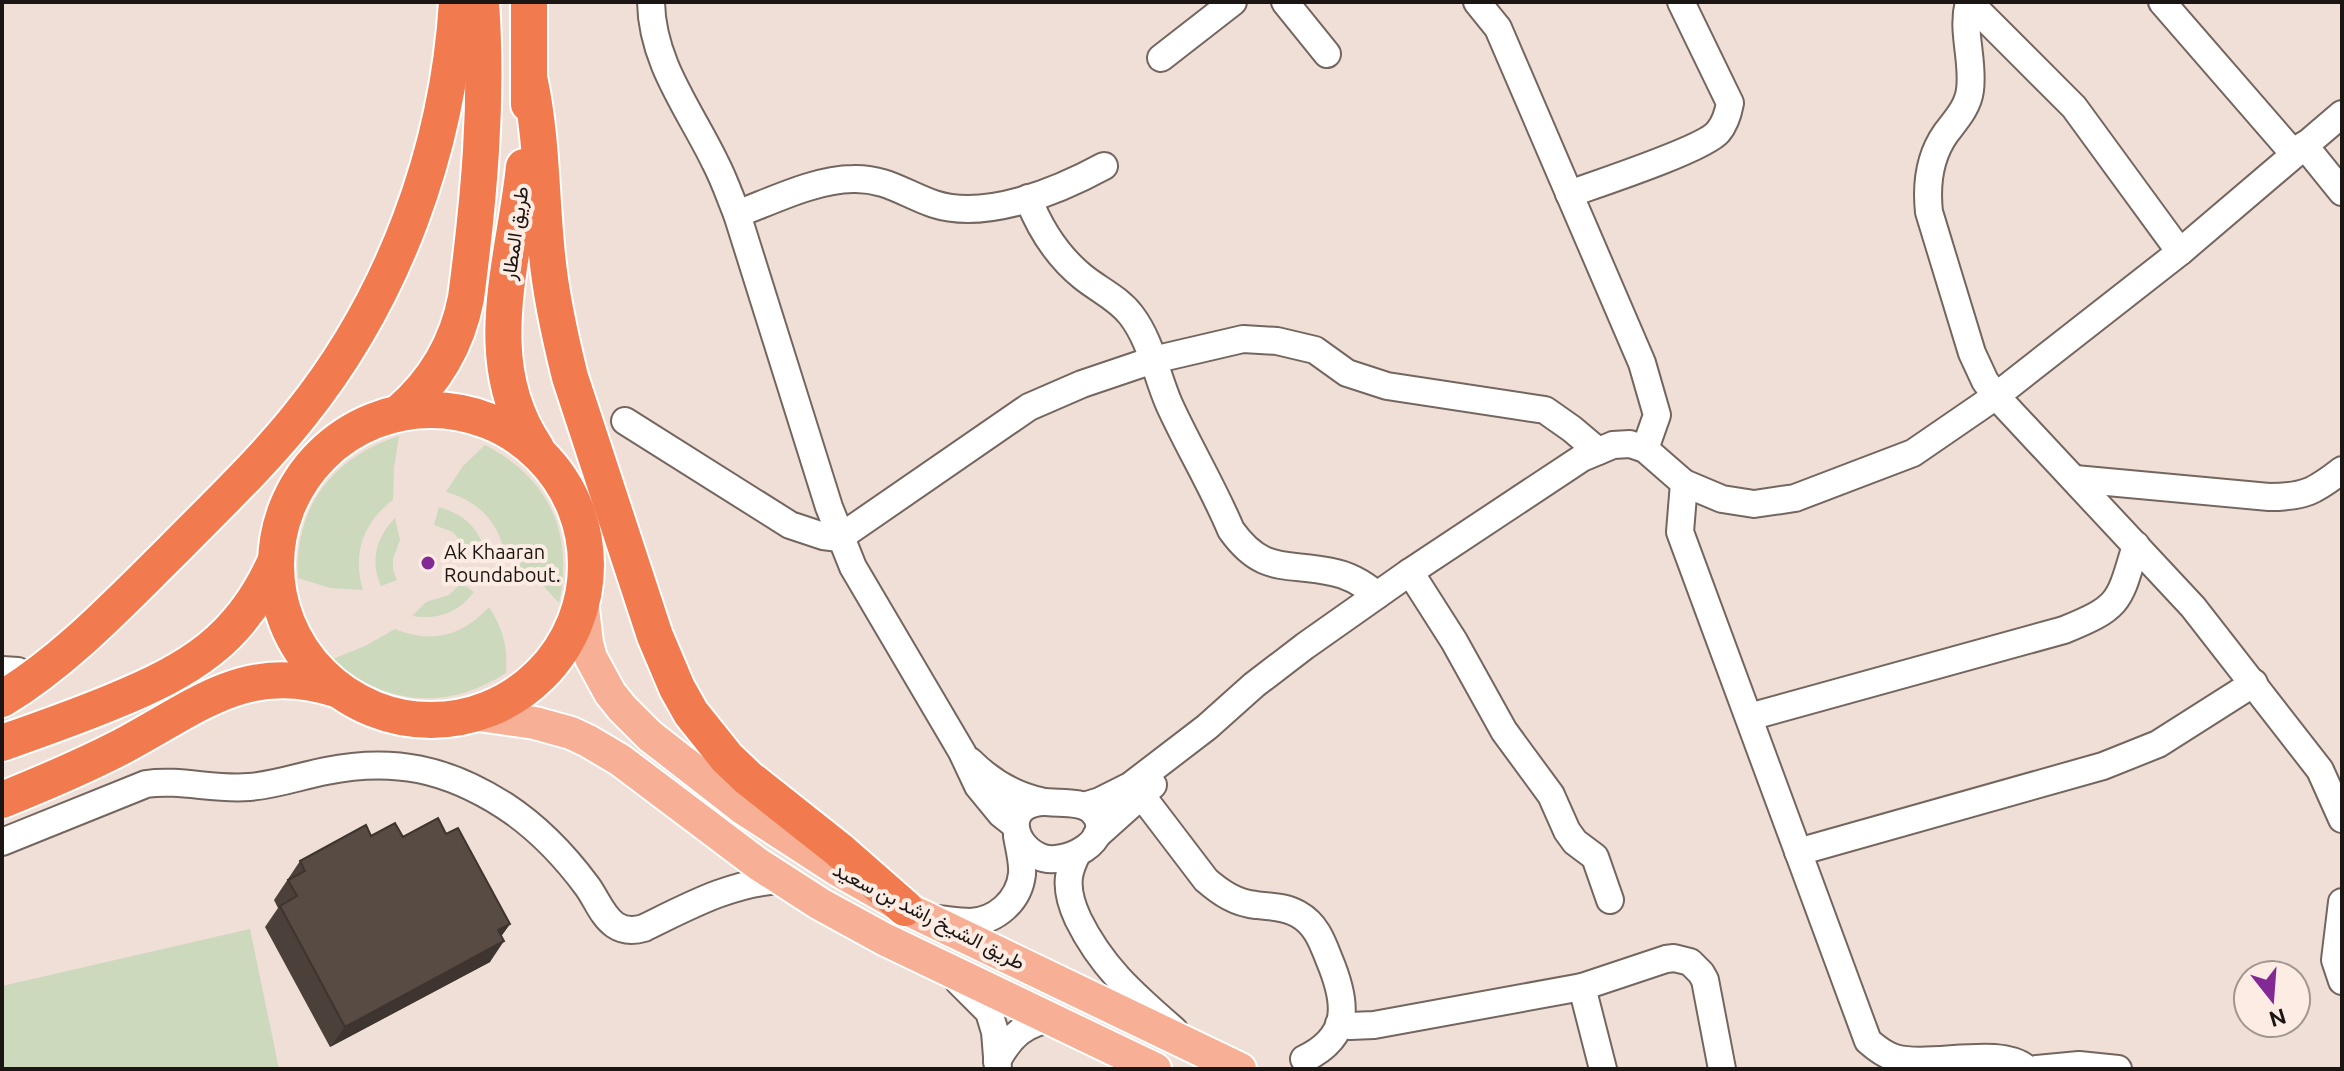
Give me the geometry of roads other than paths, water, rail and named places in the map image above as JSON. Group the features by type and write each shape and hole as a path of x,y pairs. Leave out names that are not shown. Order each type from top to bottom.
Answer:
{"highway":[{"path":"12,683 94,627 246,477 302,413 345,351 388,274 426,176 445,98 457,2"},
{"name":"طريق المطار","path":"399,413 425,388 447,356 456,338 466,298 483,149 481,2"},
{"name":"طريق المطار","path":"529,2 530,82 522,188 502,335 509,389 522,424 542,456"},
{"path":"530,82 541,156 547,260 563,352 655,636 671,674 691,713 727,758 917,913"},
{"path":"438,410 476,416 511,432 542,456 566,487 581,523 587,562 582,600 567,639 543,672 510,698 472,714 432,720 393,715 356,701 311,664 291,633 279,597 276,560 283,519 300,482 343,437 399,413 438,410"},
{"path":"2,743 149,687 193,663 217,645 244,616 276,560"},
{"path":"2,800 100,758 238,686 255,681 290,679 315,682 339,690"}],"main road":[{"name":"طريق الشيخ راشد بن سعيد","path":"582,600 591,658 610,693 635,723 711,784 790,841 917,913 1240,1069"},
{"name":"طريق الشيخ راشد بن سعيد","path":"472,714 544,725 588,741 620,760 783,880 852,923 1155,1069"}],"street":[{"path":"651,2 654,28 667,72 676,94 716,163 737,214 839,538 863,586 962,752 978,786 1016,829 1029,851 1043,859 1059,860 1087,845 1142,796 1207,727"},
{"path":"1161,58 1233,2"},
{"path":"1285,2 1327,54"},
{"path":"1477,2 1498,28 1642,363 1657,415 1645,449"},
{"path":"1569,194 1691,148 1717,134 1730,103 1681,2"},
{"path":"1969,2 2074,107 2180,252"},
{"path":"1969,2 1965,21 1970,92 1964,109 1945,135 1932,161 1927,195 1929,212 1972,353 1996,396 2193,607 2254,683 2320,770 2342,819"},
{"path":"2162,2 2342,192"},
{"path":"1084,806 1130,786 1263,679 1377,595 1582,458 1598,451 1613,445 1630,444 1645,449 1684,483 1722,499 1754,504 1795,498 1913,453 1996,396 2180,252 2342,114"},
{"path":"737,214 840,179 888,183 930,203 956,209 981,207 1028,198 1104,166"},
{"path":"1028,198 1044,233 1062,256 1083,277 1115,299 1139,327 1178,422 1231,530 1239,540 1257,557 1268,562 1345,575 1377,595"},
{"path":"625,421 775,517 806,531 839,538 1029,407 1082,384 1153,360 1243,339 1277,341 1315,350 1347,373 1387,386 1545,410 1598,451"},
{"path":"2075,479 2294,497 2318,488 2342,470"},
{"path":"1684,483 1680,532 1868,1041 1895,1058 1922,1064 2000,1059 2018,1061 2027,1069"},
{"path":"1749,717 2064,630 2097,617 2110,607 2122,591 2136,545"},
{"path":"1410,572 1454,641 1504,731 1551,795 1567,831 1575,842 1595,857 1610,900"},
{"path":"1798,852 2103,766 2158,744 2254,683"},
{"path":"962,752 999,783 1028,798 1090,809 1099,824 1069,876 1073,908 1106,966 1132,993 1195,1047"},
{"path":"2,842 146,784 161,782 213,788 257,786 346,767 393,765 439,773 489,796 512,811 554,846 589,888 608,918 620,928 644,928 712,896 746,884 783,880"},
{"path":"1142,796 1206,880 1217,889 1240,902 1289,909 1315,929 1340,984 1343,1004 1339,1024 1329,1042 1304,1059"},
{"path":"917,913 971,922 1000,912 1009,905 1022,876 1016,818 1024,807 1043,802"},
{"path":"712,896 727,870 729,859 724,839"},
{"path":"2342,902 2335,960 2342,981"},
{"path":"1339,1024 1374,1025 1582,987 1674,958 1690,962 1705,980 1722,1069"},
{"path":"947,968 989,1012 995,1032 998,1065"},
{"path":"1582,987 1603,1069"},
{"path":"998,1065 1016,1034 1033,1023 1053,1019"},
{"path":"2037,1069 2079,1065 2118,1069"}],"place":[{"name":"Ak Khaaran Roundabout.","path":"428,563"}]}
